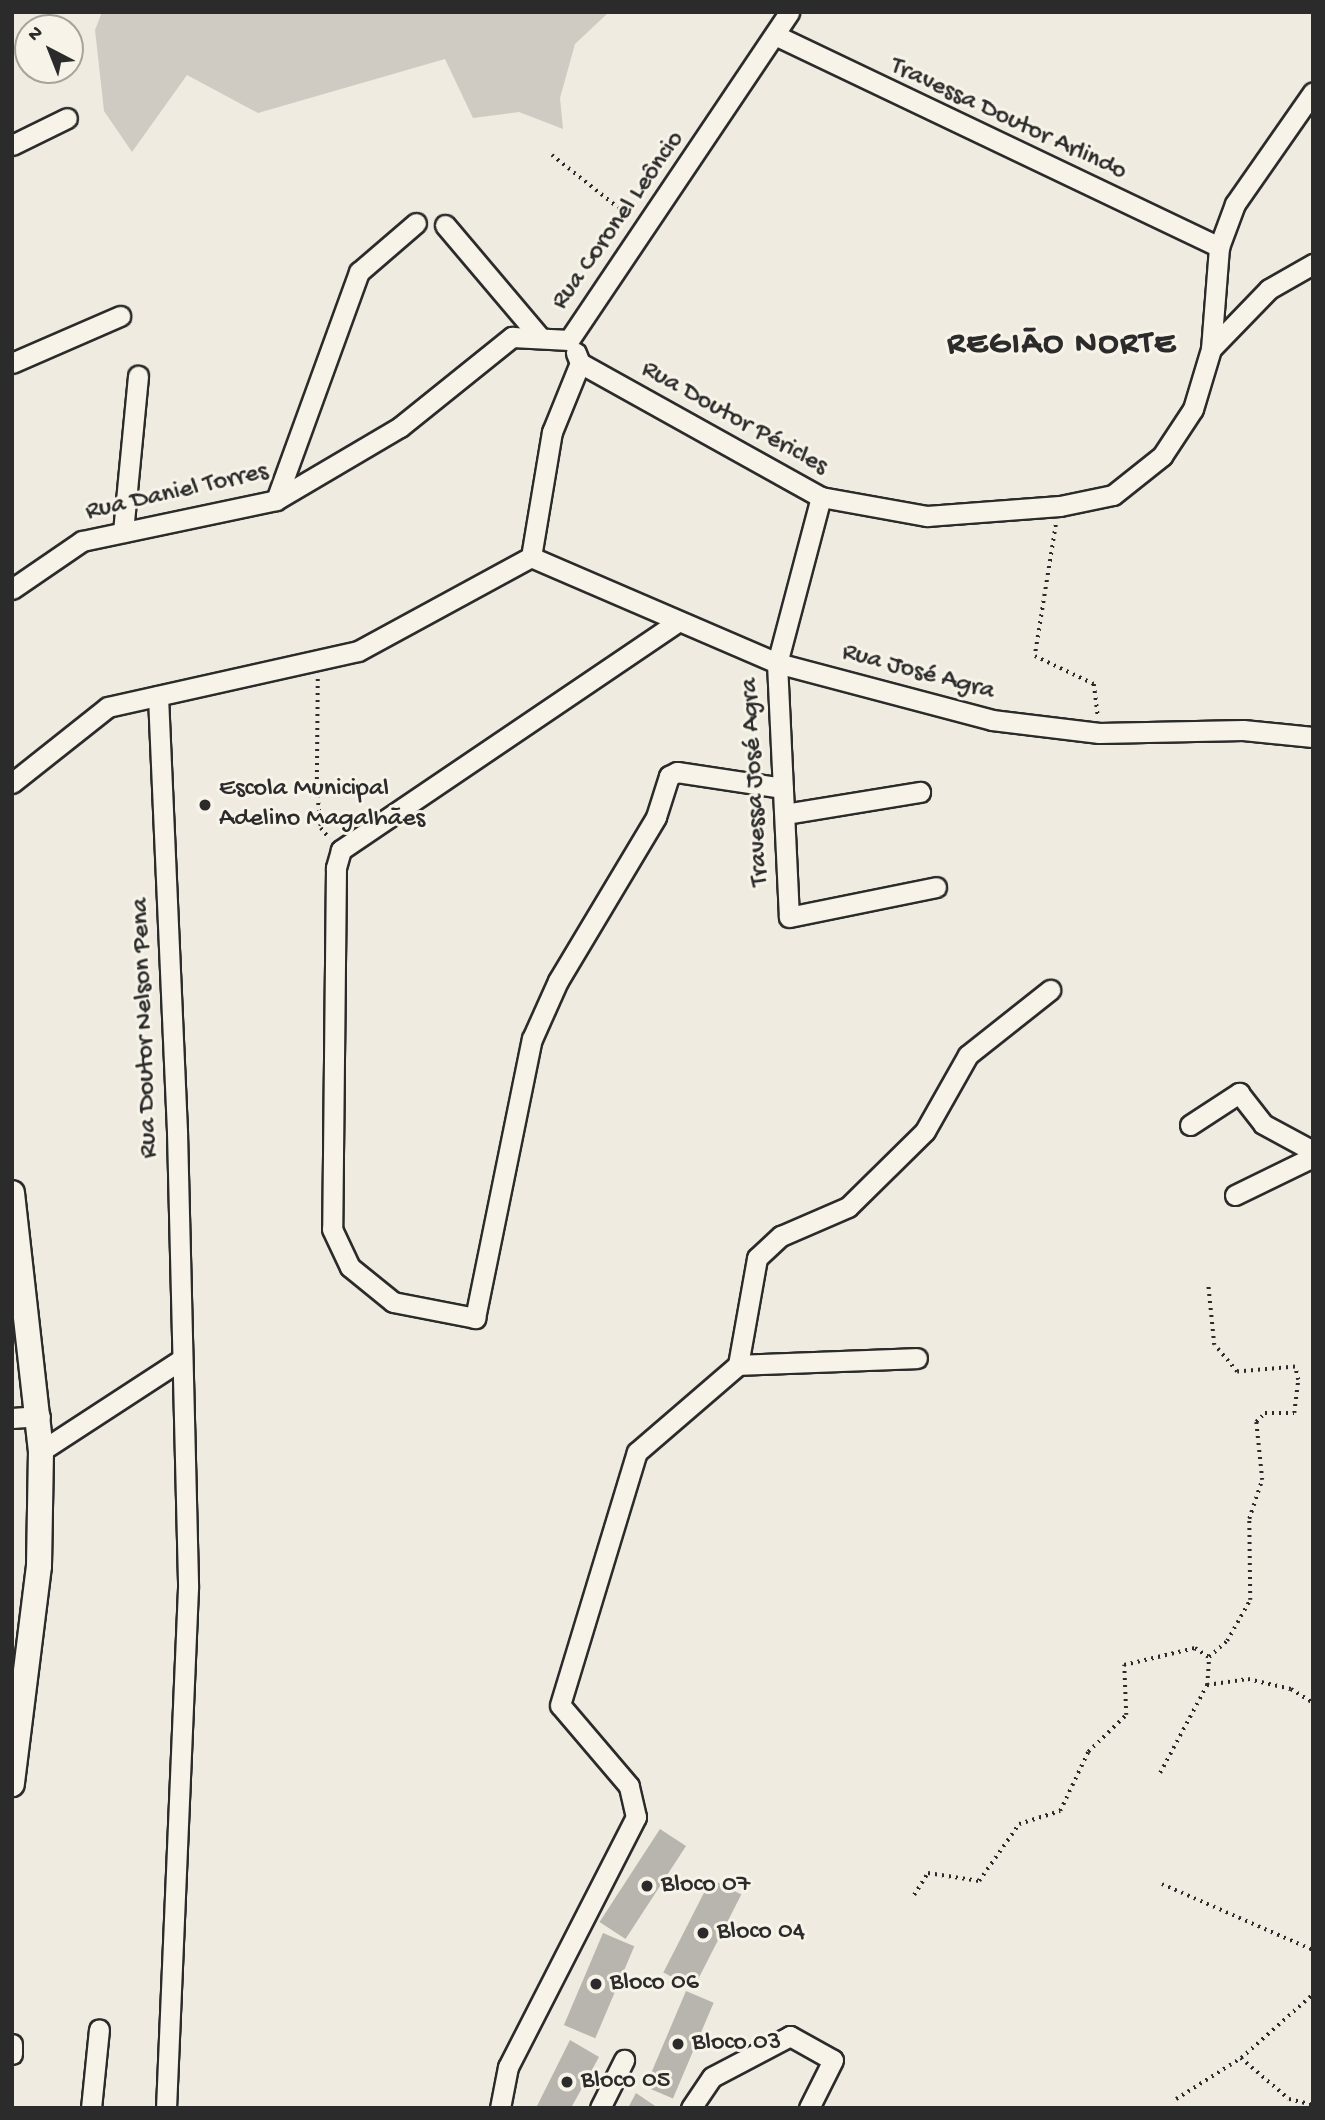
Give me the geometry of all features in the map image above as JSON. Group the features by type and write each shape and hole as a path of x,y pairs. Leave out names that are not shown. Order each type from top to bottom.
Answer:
{"main road":[{"path":"12,1193 40,1416 41,1451 39,1566 12,1784"}],"street":[{"name":"Rua Coronel Leôncio","path":"580,363 569,340 647,231 777,36 789,12"},
{"name":"Travessa Doutor Arlindo","path":"777,36 1219,247"},
{"name":"Rua Doutor Péricles","path":"580,363 821,498 926,516 1059,506 1113,495 1163,456 1193,408 1211,349 1219,247 1261,158 1313,92"},
{"path":"12,145 66,118"},
{"path":"276,500 359,272 416,223"},
{"path":"445,225 538,335"},
{"path":"1211,349 1269,289 1313,264"},
{"path":"12,363 120,316"},
{"name":"Rua Daniel Torres","path":"12,589 60,551 123,532 276,500 400,427 512,337 538,335 569,340"},
{"path":"12,783 108,707 318,664 387,637 531,557 552,432 580,363"},
{"path":"123,532 138,376"},
{"name":"Travessa José Agra","path":"821,498 777,663 791,919 936,887"},
{"name":"Rua José Agra","path":"531,557 676,623 777,663 992,720 1099,733 1243,730 1313,737"},
{"path":"676,623 341,850 336,869 332,1229 339,1251 393,1303 475,1318 532,1039 558,981 656,817 669,776 677,772 783,788"},
{"name":"Rua Doutor Nelson Pena","path":"158,696 188,1588 166,2108"},
{"path":"785,814 920,792"},
{"path":"738,1365 757,1258 781,1236 848,1207 925,1131 968,1055 1050,990"},
{"path":"1190,1125 1239,1093 1263,1124 1313,1151"},
{"path":"1235,1195 1313,1157"},
{"path":"500,2108 508,2067 636,1817 629,1786 560,1705 637,1452 738,1365 917,1358"},
{"path":"41,1451 182,1359"},
{"path":"12,1418 40,1416"},
{"path":"91,2108 99,2029"},
{"path":"691,2108 712,2077 766,2043 790,2036 811,2043 833,2060 808,2108"},
{"path":"12,2044 12,2054"},
{"path":"600,2108 624,2060"}],"path":[{"path":"552,155 647,231"},
{"path":"1059,506 1035,656 1094,684 1099,733"},
{"path":"318,664 321,828 341,850"},
{"path":"1160,1773 1207,1685 1209,1657 1227,1641 1250,1600 1249,1519 1262,1480 1256,1422 1265,1413 1294,1413 1300,1399 1295,1367 1237,1372 1214,1345 1208,1285"},
{"path":"914,1895 928,1873 979,1881 1019,1824 1060,1811 1088,1752 1126,1715 1124,1665 1195,1648 1209,1657"},
{"path":"1207,1685 1248,1679 1291,1689 1313,1703"},
{"path":"1162,1884 1313,1950"},
{"path":"1176,2098 1241,2058 1313,1994"},
{"path":"1241,2058 1289,2099 1313,2105"}],"shaded area":[{"path":"102,12 609,12 575,44 560,98 563,129 519,112 473,118 445,59 258,113 187,75 132,152 104,111 95,30"}],"building":[{"name":"Bloco 07","path":"660,1829 686,1846 626,1939 600,1922"},
{"name":"Bloco 04","path":"711,1879 741,1894 694,1988 663,1973"},
{"name":"Bloco 06","path":"603,1933 634,1946 595,2038 564,2025"},
{"name":"Bloco 03","path":"686,1991 714,2003 673,2098 645,2087"},
{"name":"Bloco 05","path":"570,2040 599,2057 571,2108 536,2108"},
{"path":"636,2093 658,2108 628,2108"}],"place":[{"name":"Escola Municipal Adelino Magalhães","path":"205,805"},
{"name":"Bloco 07","path":"647,1886"},
{"name":"Bloco 04","path":"703,1933"},
{"name":"Bloco 06","path":"596,1984"},
{"name":"Bloco 03","path":"678,2044"},
{"name":"Bloco 05","path":"567,2082"}],"district":[{"name":"REGIÃO NORTE","path":"1062,346"}]}
